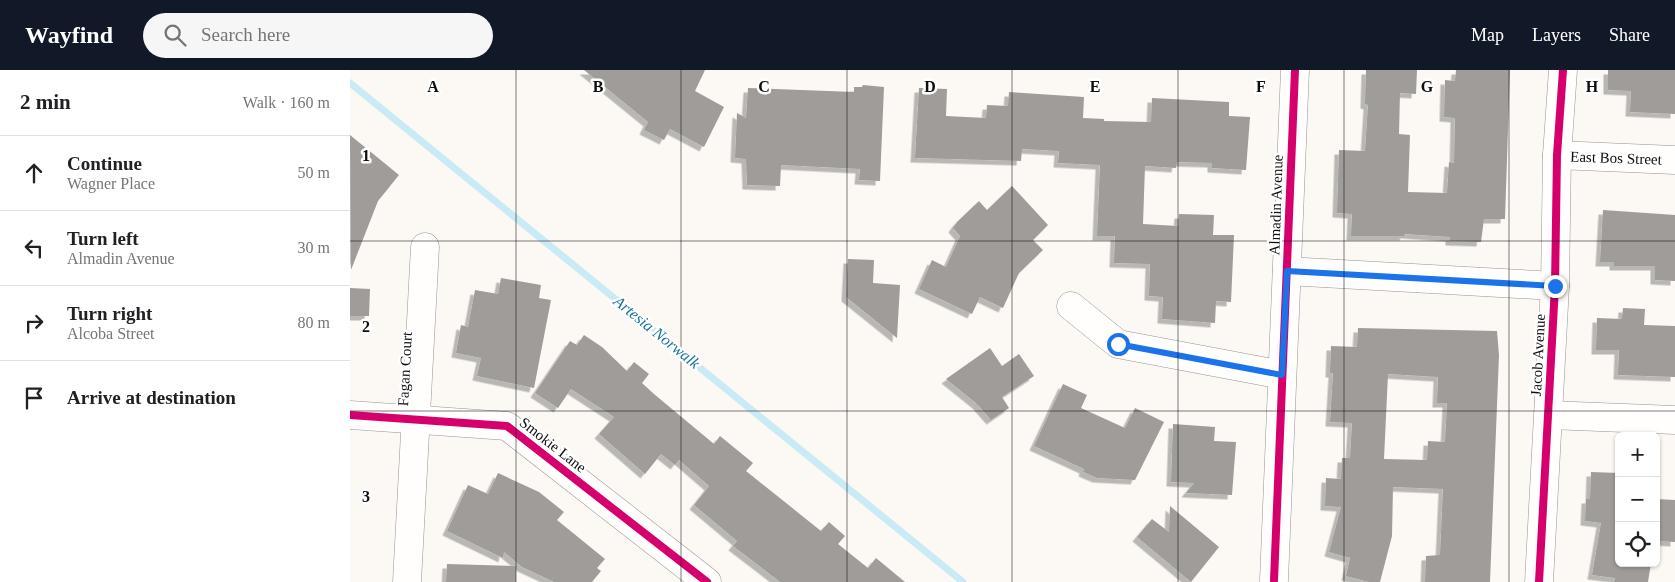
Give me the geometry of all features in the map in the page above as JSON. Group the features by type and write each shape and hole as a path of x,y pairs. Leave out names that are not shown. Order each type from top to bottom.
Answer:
{"street":[{"name":"Almadin Avenue","path":"1274,580 1295,70"},
{"name":"Jacob Avenue","path":"1540,582 1555,286 1557,155 1563,70"},
{"name":"East Bos Street","path":"1557,155 1675,160"},
{"name":"Fagan Court","path":"407,582 425,247"},
{"path":"1287,271 1555,286"},
{"path":"1070,306 1118,344 1282,375"},
{"name":"Smokie Lane","path":"350,415 417,418 507,426 706,582"},
{"path":"1549,415 1675,420"}],"building":[{"path":"584,70 705,70 695,91 724,107 704,147 670,129 664,140 644,130 648,122"},
{"path":"1366,70 1417,70 1416,94 1400,93 1399,134 1410,135 1408,192 1447,193 1449,162 1454,163 1455,118 1444,117 1445,80 1455,81 1456,70 1510,70 1505,219 1484,219 1481,242 1450,241 1450,237 1405,234 1404,236 1351,236 1352,214 1337,213 1339,150 1365,151 1368,105 1365,104"},
{"path":"1608,70 1675,70 1675,114 1630,112 1631,91 1608,90"},
{"path":"863,85 884,87 880,181 859,180 860,169 781,165 780,186 747,185 746,159 735,158 737,113 746,118 748,88 854,92 854,87 862,87"},
{"path":"919,88 947,89 946,116 986,118 987,105 1008,106 1009,92 1084,97 1083,118 1104,119 1104,121 1151,122 1152,98 1229,102 1229,116 1250,117 1246,170 1212,168 1212,163 1177,162 1176,168 1145,166 1143,224 1178,226 1179,214 1214,215 1213,235 1234,235 1231,302 1216,301 1215,323 1162,319 1163,297 1149,296 1150,264 1114,263 1115,236 1097,236 1100,165 1058,163 1059,151 1022,149 1021,161 915,158"},
{"path":"350,135 399,175 378,201 351,270"},
{"path":"1012,186 1048,225 1033,240 1043,250 1019,273 1003,308 980,297 972,314 919,289 932,260 946,267 960,236 953,228 957,222 979,201 987,210"},
{"path":"1603,210 1675,215 1675,281 1655,280 1655,266 1614,266 1614,262 1600,262"},
{"path":"848,259 874,260 873,283 900,285 897,338 846,297"},
{"path":"501,278 541,285 539,298 551,300 534,388 477,376 481,358 456,353 461,325 468,327 475,290 498,294"},
{"path":"350,288 370,289 369,316 350,316"},
{"path":"1623,308 1645,309 1644,325 1675,326 1675,377 1618,375 1619,350 1596,350 1597,318 1622,319"},
{"path":"1358,328 1497,331 1499,355 1490,582 1425,582 1426,556 1440,555 1443,489 1393,487 1392,536 1380,582 1369,582 1346,576 1350,558 1329,552 1341,507 1325,506 1326,478 1341,479 1342,458 1350,458 1352,423 1330,422 1333,373 1330,373 1331,346 1357,347","holes":["1388,374 1438,377 1437,403 1447,403 1445,442 1428,441 1427,460 1384,459"]},
{"path":"584,335 602,347 627,371 634,362 649,374 642,383 654,394 714,444 720,436 753,463 746,471 821,531 829,522 845,536 838,544 868,568 876,558 905,582 780,582 733,546 737,541 694,505 709,486 679,460 675,465 661,454 645,474 599,434 614,417 571,389 558,408 535,393 570,341 577,345"},
{"path":"990,348 1002,366 1019,354 1034,376 1002,397 1009,408 991,420 977,404 946,379"},
{"path":"1063,384 1087,395 1081,408 1125,428 1135,408 1164,422 1135,480 1097,478 1083,472 1084,469 1034,446"},
{"path":"1173,424 1215,427 1214,441 1236,442 1232,495 1186,493 1194,483 1171,482"},
{"path":"1591,472 1615,473 1615,567 1650,567 1648,582 1614,582 1615,578 1592,575 1601,523 1585,521 1586,499 1590,499"},
{"path":"498,473 539,492 564,512 557,520 605,559 597,568 601,571 592,582 554,582 522,567 504,552 503,558 447,531 468,485 488,494"},
{"path":"1660,499 1675,500 1675,542 1660,541"},
{"path":"1170,506 1219,547 1191,582 1137,537 1152,519 1169,532"},
{"path":"447,564 516,566 516,582 446,582"}],"waterway":[{"name":"Artesia Norwalk","path":"350,83 963,582"}],"cycle path":[{"path":"1274,580 1295,70"},
{"path":"1539,582 1555,286 1557,155 1563,70"},
{"path":"350,415 507,426 707,582"}],"route":[{"path":"1118,344 1282,375 1287,271 1555,286"}]}
